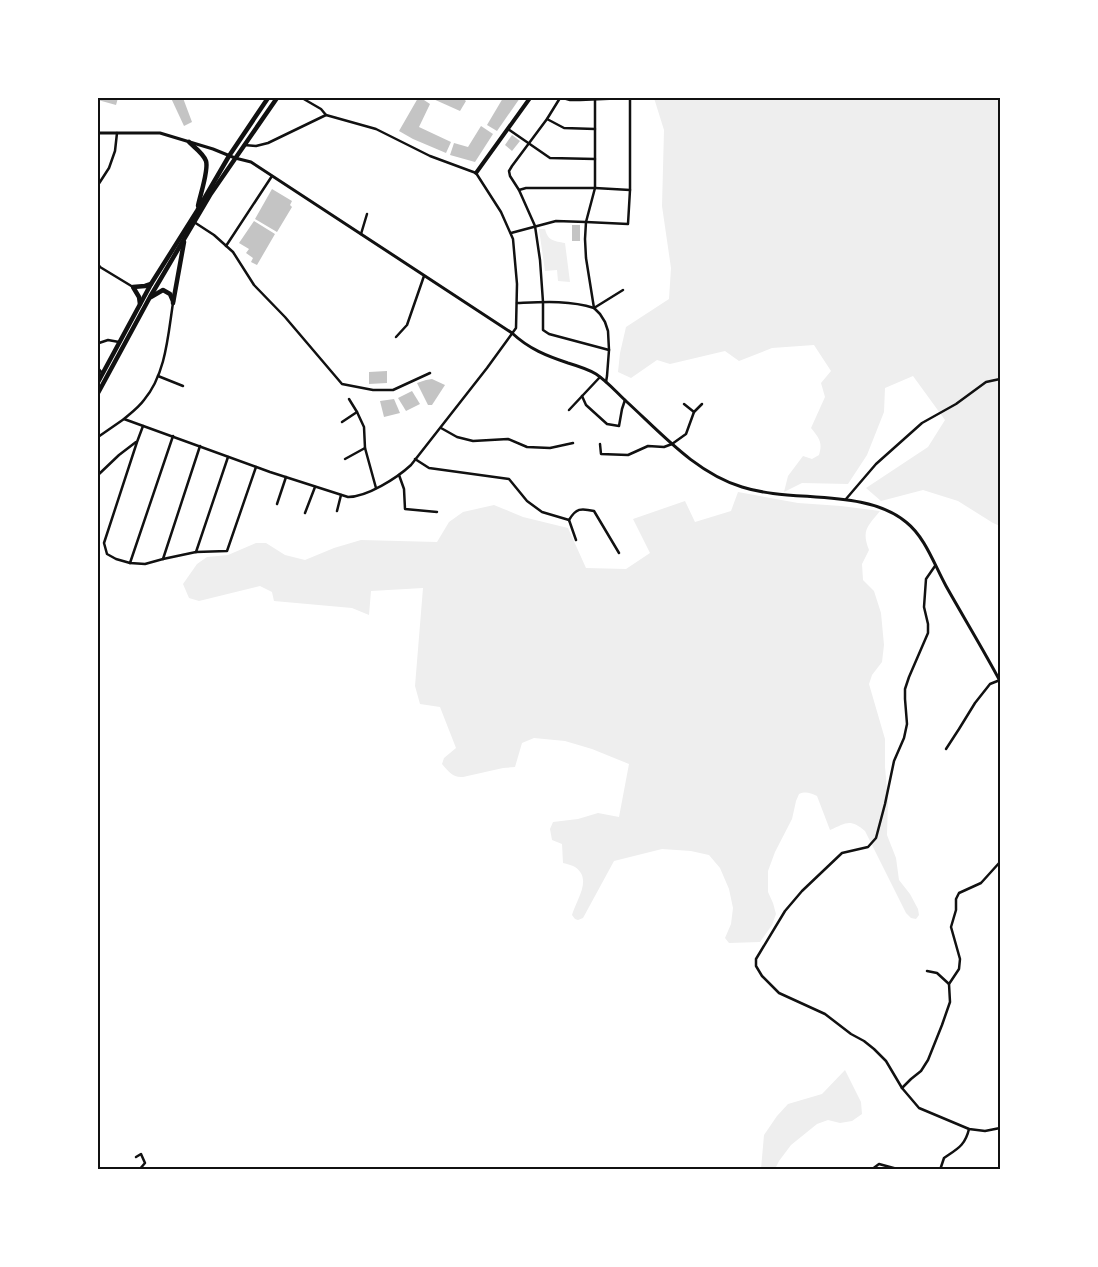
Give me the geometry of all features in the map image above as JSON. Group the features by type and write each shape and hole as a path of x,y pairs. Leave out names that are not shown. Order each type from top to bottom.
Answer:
{"main road":[{"path":"98,382 151,284 229,156 268,98"},
{"path":"98,393 150,298 210,195 277,98"},
{"path":"476,173 530,98"},
{"path":"189,142 203,155 207,162 197,211"},
{"path":"173,303 184,238"},
{"path":"140,304 133,287 151,284"},
{"path":"150,298 163,290 170,294 173,303"}],"street":[{"path":"124,419 315,487 348,497 356,496 399,476 441,428 517,326 517,284 514,244 511,233 492,196 476,173 430,156 376,129 326,115 321,109 302,98"},
{"path":"560,98 509,172 535,226 540,260 543,330 550,334 609,350"},
{"path":"511,233 556,221 628,224 630,190 629,98 570,100 563,98"},
{"path":"594,308 586,258 586,222 595,188 595,99"},
{"path":"244,145 256,146 268,143 326,115"},
{"path":"547,119 564,128 595,129"},
{"path":"508,129 550,158 595,159"},
{"path":"98,133 160,133 251,162 512,333 522,342 550,357 586,369 600,377 672,444 697,465 723,481 743,488 764,492 845,500 876,506 902,518 914,529 924,544 1000,681 990,684 975,703 946,749"},
{"path":"98,185 109,168 115,151 117,133"},
{"path":"226,246 272,175"},
{"path":"519,190 526,188 595,188 630,190"},
{"path":"361,234 367,214"},
{"path":"194,222 214,235 233,252 254,285 285,317 342,384 373,390 393,390 430,373"},
{"path":"98,267 133,287"},
{"path":"396,337 407,325 424,276"},
{"path":"594,308 623,290"},
{"path":"98,438 124,419 151,391 164,357 173,303"},
{"path":"516,303 582,304 594,308 605,322 608,331 609,350 606,382"},
{"path":"98,320 98,352"},
{"path":"98,343 108,340 119,342"},
{"path":"98,368 102,373"},
{"path":"158,376 182,386"},
{"path":"569,410 600,377"},
{"path":"845,500 876,464 922,423 956,404 986,382 1000,379"},
{"path":"582,396 586,405 607,424 619,426 625,400"},
{"path":"349,400 364,427 365,448 376,488"},
{"path":"684,404 694,412"},
{"path":"600,444 601,454 628,455 648,446 664,447 672,444 686,434 694,412 702,404"},
{"path":"342,422 357,412"},
{"path":"143,426 104,543 107,554 116,559 130,563 145,564 196,552 228,551 256,467"},
{"path":"441,428 457,437 473,441 508,439 527,447 550,448 573,443"},
{"path":"130,563 173,436"},
{"path":"98,475 119,455 137,442"},
{"path":"163,559 200,446"},
{"path":"345,459 365,448"},
{"path":"196,552 228,456"},
{"path":"415,459 428,468 509,479 528,501 542,512 569,520"},
{"path":"399,476 404,488 405,509 437,512"},
{"path":"277,504 286,477"},
{"path":"305,513 315,487"},
{"path":"337,511 342,495"},
{"path":"569,520 574,512 583,509 594,511 619,553"},
{"path":"569,520 576,540"},
{"path":"935,566 926,580 924,607 928,633 905,689 907,724 904,738 894,761 876,838 868,847 842,853 802,891 785,910 756,959 756,966 762,976 778,992 825,1014 874,1049 886,1061 902,1088 919,1108 969,1129 985,1131 1000,1128"},
{"path":"948,984 959,969 960,959 950,927 956,910 956,900 959,893 981,882 1000,862"},
{"path":"902,1088 921,1071 928,1060 950,1002 948,984 937,973 927,972"},
{"path":"940,1170 944,1158 961,1147 969,1129"},
{"path":"136,1157 141,1154 145,1163 139,1170"},
{"path":"871,1170 878,1164 900,1170"}],"shaded area":[{"path":"654,98 1000,98 1000,526 958,501 923,490 881,501 866,488 928,447 945,420 913,376 885,388 884,412 867,455 848,484 802,483 784,492 788,476 803,456 812,459 819,455 821,447 820,440 811,428 825,397 821,383 831,371 814,345 772,348 739,361 725,351 670,364 657,360 631,378 618,372 626,327 669,299 671,268 662,206 664,130"},
{"path":"539,229 545,229 552,240 565,243 570,282 558,281 557,270 545,271"},
{"path":"738,492 798,503 880,511 867,529 866,538 869,550 862,564 863,580 874,591 881,613 884,645 882,662 872,675 869,684 885,739 888,801 887,835 896,858 899,880 910,894 918,909 919,915 916,919 911,918 906,913 865,831 852,823 840,825 830,830 817,796 806,793 799,794 792,819 775,852 768,871 768,892 776,914 772,925 760,942 729,943 725,938 731,924 733,908 729,889 720,868 709,855 691,851 662,849 614,861 583,918 575,919 572,915 582,890 583,877 575,867 563,863 562,844 552,840 550,829 553,822 578,819 598,813 619,817 629,764 592,749 565,741 534,738 522,743 515,767 463,777 451,774 442,764 444,758 456,748 440,707 420,704 415,686 423,588 371,591 369,615 352,608 274,601 272,592 260,586 199,601 189,598 183,584 197,564 207,557 228,555 256,543 266,543 285,555 305,560 334,548 361,540 437,542 449,522 463,512 494,505 523,517 568,528 586,568 626,569 650,553 633,519 685,501 695,522 731,511"},
{"path":"845,1070 861,1102 862,1114 852,1121 840,1123 828,1120 817,1124 791,1145 775,1169 761,1169 764,1135 777,1116 788,1104 822,1094"}],"building":[{"path":"98,98 118,98 116,105 98,100"},
{"path":"171,98 183,98 192,122 184,126"},
{"path":"418,98 430,104 419,127 451,142 446,153 399,131"},
{"path":"431,98 462,98 466,101 460,111"},
{"path":"503,98 520,98 497,131 487,125"},
{"path":"481,126 493,134 475,162 450,155 454,143 468,147"},
{"path":"512,135 520,141 512,151 505,145"},
{"path":"272,189 292,201 290,205 292,207 277,232 255,219"},
{"path":"254,221 275,234 257,265 251,262 253,258 246,253 249,249 239,243"},
{"path":"572,225 580,225 580,241 572,241"},
{"path":"387,371 387,383 369,384 369,372"},
{"path":"432,379 445,385 432,405 428,405 417,383"},
{"path":"412,391 420,404 406,411 398,398"},
{"path":"394,399 400,413 384,417 380,401"}]}
